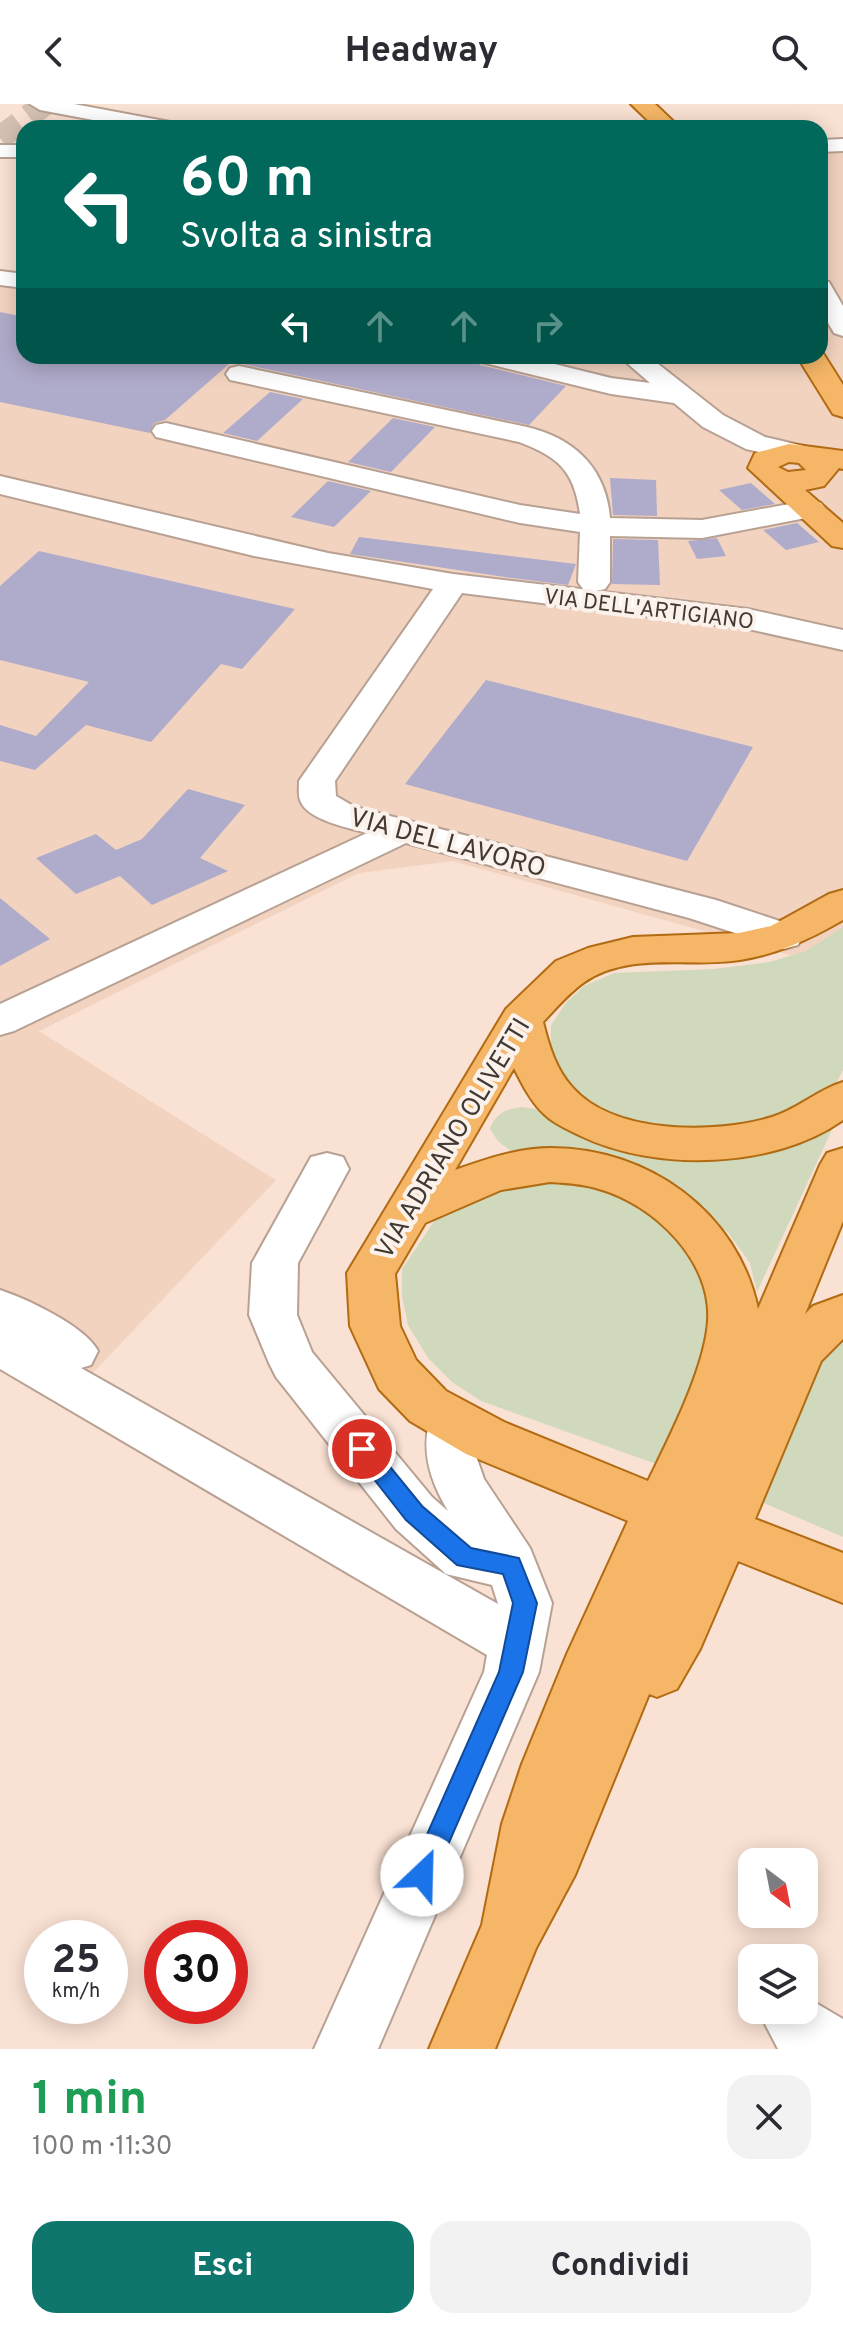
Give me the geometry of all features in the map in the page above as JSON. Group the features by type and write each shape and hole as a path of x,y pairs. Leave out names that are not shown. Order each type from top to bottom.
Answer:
{"main road":[{"path":"642,104 660,120"},
{"path":"816,364 843,408"},
{"path":"772,456 820,471 767,472 766,459 772,456"},
{"path":"820,471 843,539"},
{"name":"VIA ADRIANO OLIVETTI","path":"638,1501 453,1422 428,1406 397,1374 375,1326 371,1273 521,1019 571,971 603,958 633,951 739,947 784,936 843,903"},
{"path":"521,1019 530,1059 559,1103"},
{"path":"523,1165 499,1155 474,1134 468,1109 504,1095 559,1103 597,1126 649,1142 721,1145 770,1134 832,1108 843,1098"},
{"path":"407,1211 459,1186 523,1165 571,1165 615,1174 655,1193 690,1223 718,1262 733,1308 729,1346 701,1423 631,1574 540,1794 513,1927"},
{"path":"553,1853 843,1165"},
{"path":"462,2049 513,1927 680,1631 801,1349 831,1320 843,1315"},
{"path":"744,1539 843,1578"}],"street":[{"path":"40,104 127,120"},
{"path":"828,301 843,328"},
{"path":"528,364 611,386 681,396"},
{"path":"552,369 610,368 621,364"},
{"path":"641,364 713,421 767,472"},
{"path":"239,374 542,439 567,454 580,468 594,495 594,582"},
{"path":"713,421 820,471"},
{"path":"166,431 520,514 650,531 702,529 820,471"},
{"name":"VIA DELL'ARTIGIANO","path":"0,485 254,547 453,583 748,619 843,640"},
{"name":"VIA DEL LAVORO","path":"453,583 317,781 318,801 342,815 702,909 784,936"},
{"path":"0,1021 401,831"},
{"path":"327,1169 275,1263 273,1315 293,1363 414,1513 465,1558 511,1565"},
{"path":"0,1309 74,1351"},
{"path":"0,1345 518,1644"},
{"path":"346,2049 511,1672 525,1603 511,1565 461,1487 449,1450 453,1422"}],"shaded area":[{"path":"843,150 843,970 453,861 359,873 39,1031 276,1180 87,1379 0,1329 0,269 16,270 16,364 828,364 828,151"}],"green space":[{"path":"843,927 843,1070 831,1093 790,1117 706,1136 608,1116 576,1095 559,1074 551,1049 551,1025 566,1003 584,986 614,973 714,969 769,962 806,951"},
{"path":"522,1107 542,1110 586,1133 836,1121 757,1292 750,1263 729,1234 702,1206 666,1183 512,1152 498,1141 490,1129 495,1119 506,1111"},
{"path":"537,1179 604,1184 662,1214 710,1276 717,1334 662,1466 481,1401 452,1382 428,1358 408,1325 402,1296 402,1269 435,1220 466,1197"},
{"path":"843,1334 843,1537 759,1501 798,1378"}],"building":[{"path":"0,312 16,315 16,364 229,364 165,420 154,423 150,433 0,402"},
{"path":"243,364 479,364 566,386 529,425"},
{"path":"270,392 303,399 257,441 223,433"},
{"path":"393,418 435,427 391,472 348,462"},
{"path":"610,478 656,480 657,516 613,515"},
{"path":"328,481 371,491 334,527 291,517"},
{"path":"751,483 775,504 742,510 719,490"},
{"path":"797,523 819,542 786,550 763,530"},
{"path":"359,537 576,564 568,585 350,554"},
{"path":"717,538 726,556 697,559 688,541"},
{"path":"613,539 658,540 660,585 612,584"},
{"path":"39,551 295,609 242,669 221,664 151,742 86,725 35,770 0,761 0,725 36,736 89,682 0,660 0,586"},
{"path":"486,680 753,747 687,861 405,784"},
{"path":"188,789 245,805 200,858 228,871 152,905 120,876 76,894 36,858 96,834 116,850 142,839"},
{"path":"0,898 50,939 0,966"}],"tunnel":[{"path":"24,120 45,104"},
{"path":"0,138 16,126"}],"route":[{"path":"362,1449 414,1513 465,1558 511,1565 525,1603 511,1672 422,1875"}]}
